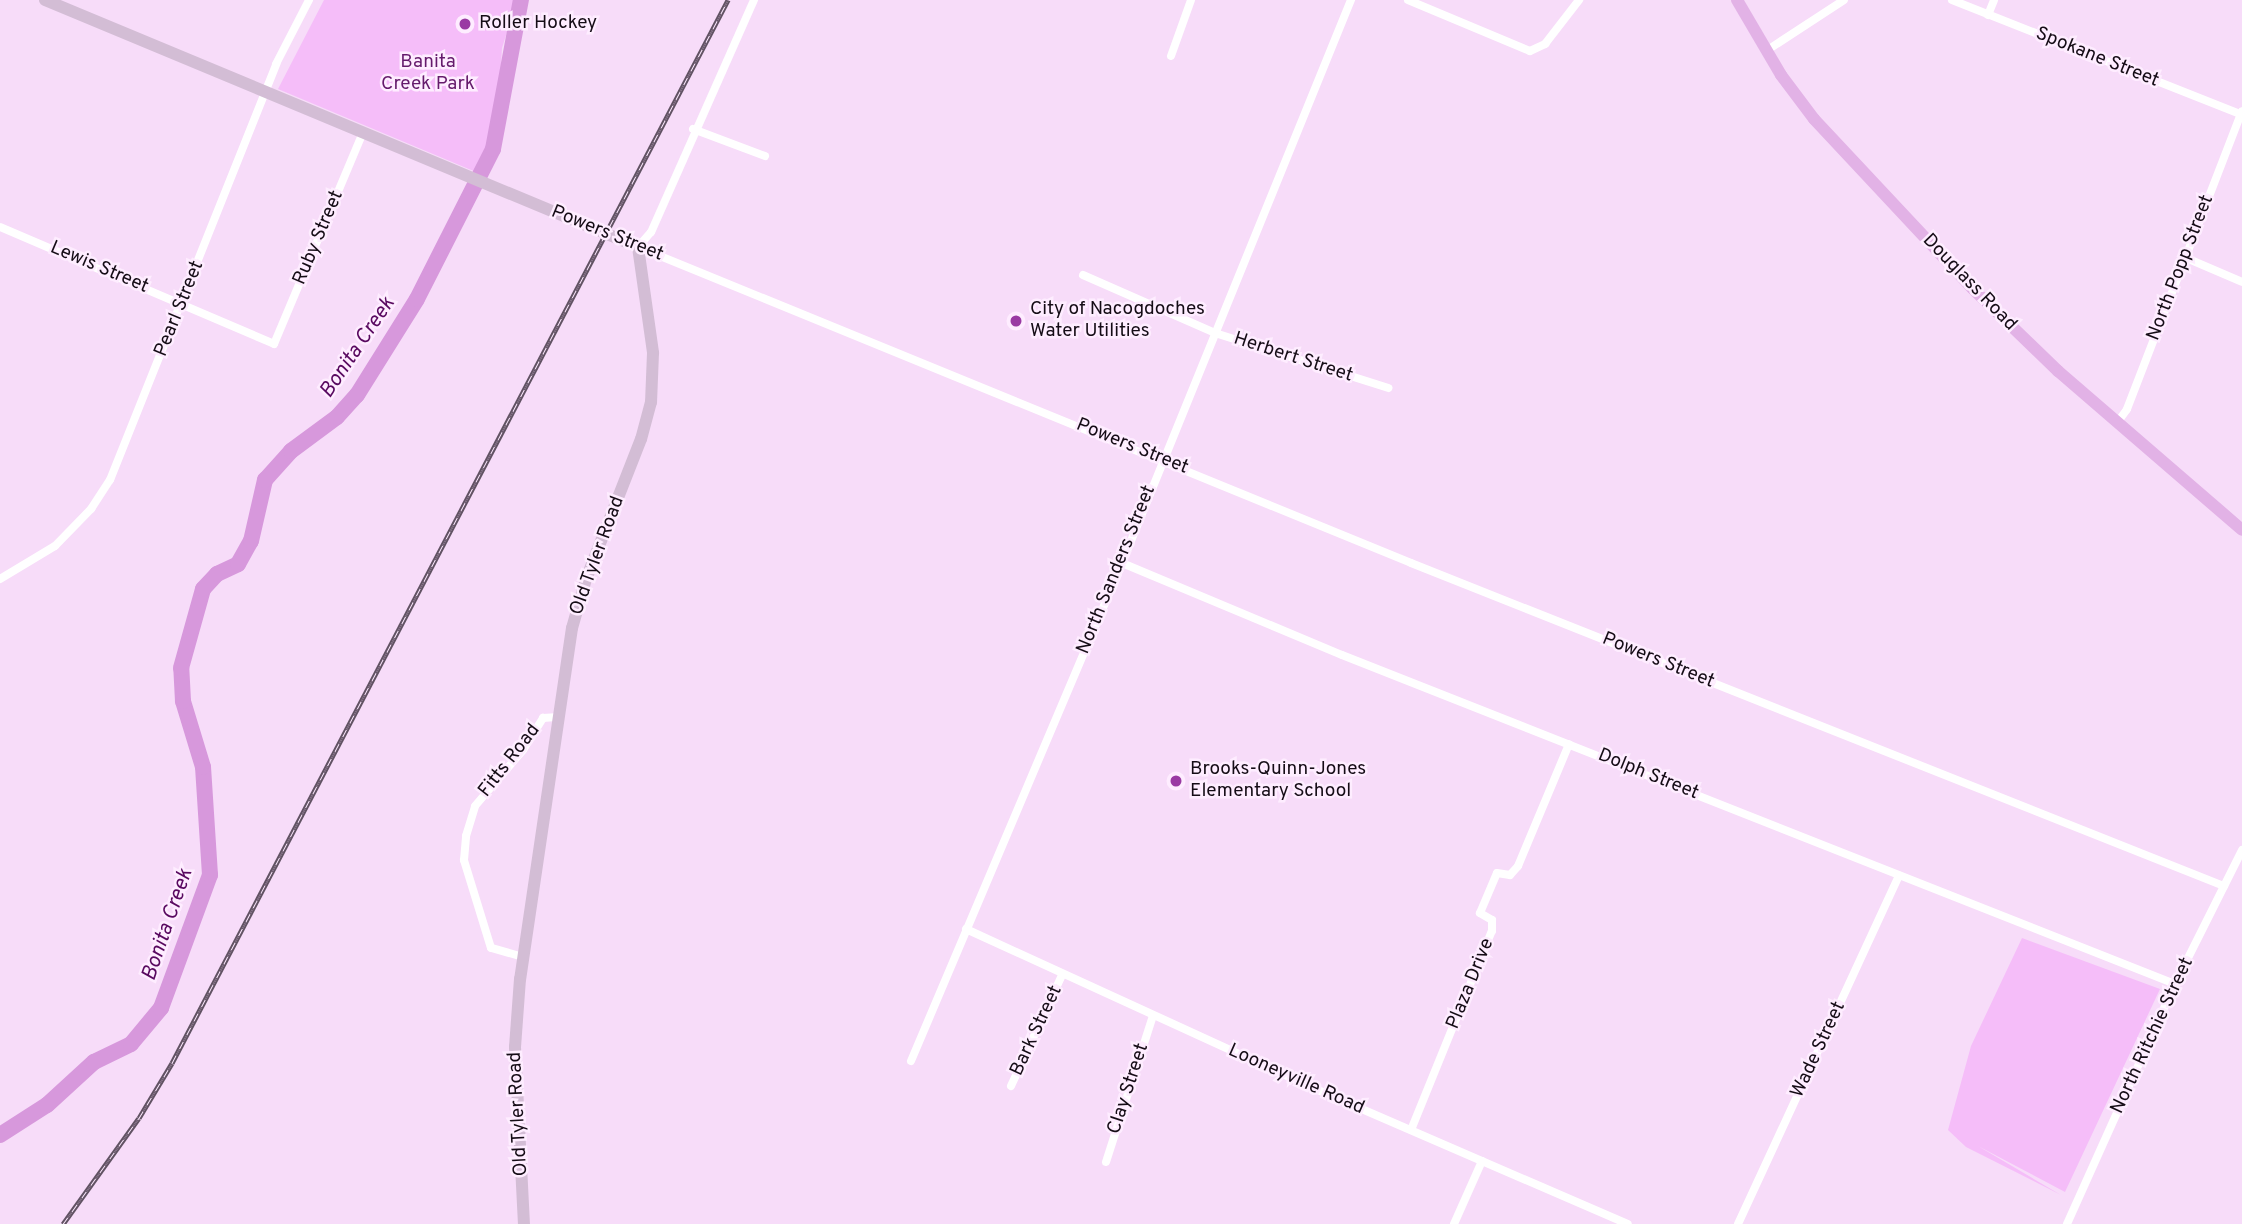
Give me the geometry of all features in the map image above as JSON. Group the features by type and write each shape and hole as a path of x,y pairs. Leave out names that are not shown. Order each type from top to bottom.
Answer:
{"main road":[{"name":"Douglass Road","path":"1737,0 1766,51 1799,100 1850,160 2012,328 2242,530"}],"street":[{"name":"Powers Street","path":"44,0 638,247 1411,563 2224,886"},
{"name":"Pearl Street","path":"0,579 55,546 103,492 183,304 266,92 309,0"},
{"path":"638,247 651,232 693,129 754,0"},
{"path":"1171,56 1191,0"},
{"name":"North Sanders Street","path":"911,1061 1122,563 1162,459 1351,0"},
{"path":"1408,0 1530,51 1545,44 1579,0"},
{"path":"1766,51 1844,0"},
{"name":"Spokane Street","path":"1952,0 2242,114"},
{"path":"1989,15 1994,0"},
{"name":"North Popp Street","path":"2117,423 2127,409 2184,257 2242,114"},
{"path":"693,129 765,156"},
{"name":"Ruby Street","path":"274,344 363,132"},
{"name":"Lewis Street","path":"0,227 274,344"},
{"name":"Old Tyler Road","path":"523,1224 515,1047 523,957 572,628 586,579 641,439 651,402 652,342 638,247"},
{"path":"2184,257 2242,282"},
{"name":"Herbert Street","path":"1083,275 1215,334 1388,388"},
{"name":"Dolph Street","path":"1122,563 1569,744 2175,984"},
{"name":"Fitts Road","path":"523,957 491,948 464,860 466,836 475,806 523,750 543,718 559,717"},
{"name":"Plaza Drive","path":"1411,1130 1492,931 1490,917 1480,913 1497,873 1510,875 1518,866 1569,744"},
{"name":"North Ritchie Street","path":"2067,1224 2175,984 2242,850"},
{"name":"Wade Street","path":"1738,1224 1899,875"},
{"name":"Looneyville Road","path":"966,929 1153,1016 1628,1224"},
{"name":"Bark Street","path":"1011,1086 1062,975"},
{"name":"Clay Street","path":"1106,1162 1153,1016"},
{"path":"1454,1224 1482,1161"}],"green space":[{"name":"Banita Creek Park","path":"324,0 517,0 502,48 498,115 476,172 278,89"},
{"path":"2022,938 2160,989 2065,1192 1978,1146 2061,1195 1966,1147 1948,1130 1971,1046"}],"waterway":[{"name":"Bonita Creek","path":"0,1135 47,1105 94,1062 131,1044 161,1008 210,875 203,767 183,701 181,668 203,589 217,574 238,564 251,541 265,480 291,451 337,417 357,395 417,299 493,149 521,0"}],"railway":[{"path":"63,1224 139,1118 172,1063 728,0"}],"place":[{"name":"Roller Hockey","path":"465,24"},
{"name":"City of Nacogdoches Water Utilities","path":"1016,321"},
{"name":"Brooks-Quinn-Jones Elementary School","path":"1176,781"}]}
